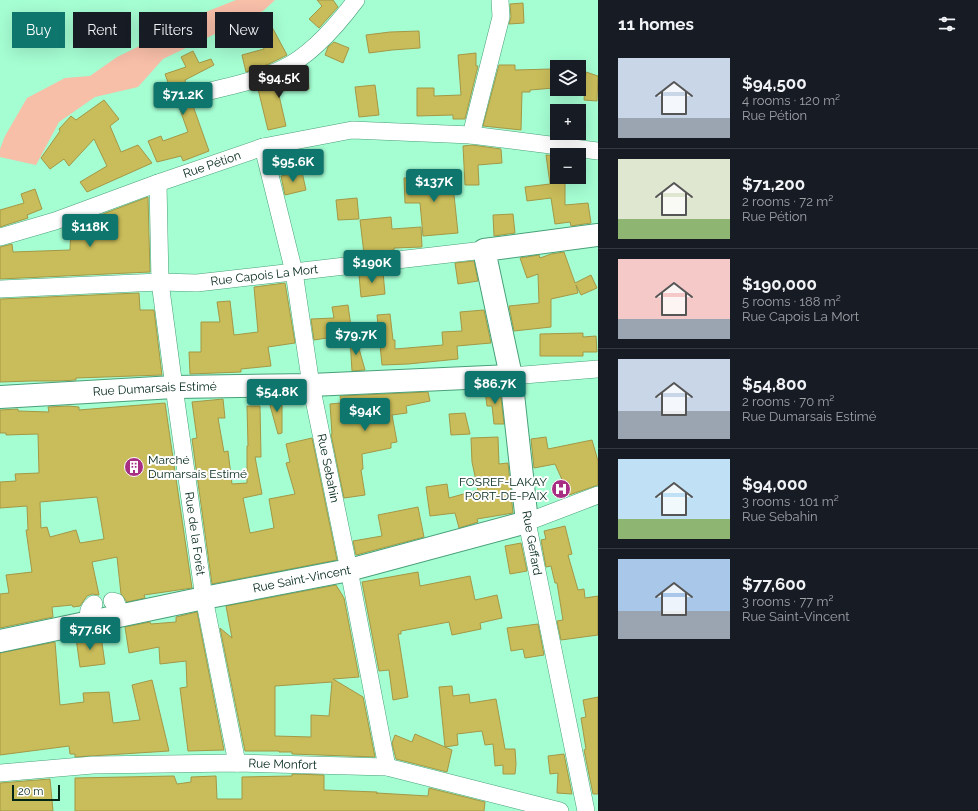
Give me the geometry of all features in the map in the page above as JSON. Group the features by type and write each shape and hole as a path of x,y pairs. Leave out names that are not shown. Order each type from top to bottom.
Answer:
{"main road":[{"name":"Rue Capois La Mort","path":"484,250 598,235"},
{"name":"Rue Geffard","path":"484,250 511,376 527,522"},
{"name":"Rue Dumarsais Estimé","path":"0,397 174,387 311,385 511,376"},
{"name":"Rue Saint-Vincent","path":"0,641 92,613 116,608 204,598 349,570 527,522"}],"street":[{"path":"203,93 262,78 284,69 325,38 356,0"},
{"path":"471,135 501,17 500,0"},
{"name":"Rue Pétion","path":"0,237 55,221 158,183 263,147 352,130 471,135 598,151"},
{"name":"Rue Sebahin","path":"263,147 294,272 311,385 387,767"},
{"name":"Rue de la Forêt","path":"158,183 160,282 174,387 204,598 237,763"},
{"name":"Rue Capois La Mort","path":"0,289 160,282 197,283 484,250"},
{"name":"Rue Dumarsais Estimé","path":"511,376 598,369"},
{"name":"Rue Saint-Vincent","path":"527,522 598,495"},
{"name":"Rue Geffard","path":"527,522 586,811"},
{"name":"Rue Monfort","path":"0,773 94,765 237,763 387,767 560,811"}],"shaded area":[{"path":"236,0 275,0 261,12 215,12 215,34 207,38 207,12 206,12"},
{"path":"139,46 139,48 186,48 163,59 138,87 95,97 59,122 36,165 0,157 0,149 5,136 27,98 65,78 90,76 117,57"}],"building":[{"path":"317,0 333,0 338,7 319,28 309,19 322,6"},
{"path":"523,3 524,23 509,24 511,17 510,4"},
{"path":"273,29 287,55 269,64 246,72 242,55 273,48"},
{"path":"419,31 420,48 369,53 366,35"},
{"path":"334,42 349,48 343,63 325,55 328,47"},
{"path":"193,51 199,63 211,59 214,65 185,80 209,151 183,161 181,156 157,162 148,141 161,136 163,141 188,132 174,93 172,94 165,74 186,67 181,57"},
{"path":"476,53 476,66 478,66 465,119 453,119 453,115 417,116 417,88 434,88 434,96 461,95 458,55"},
{"path":"499,65 515,65 515,70 550,69 550,88 522,92 521,130 483,126"},
{"path":"586,72 598,76 597,101 584,100 584,96 586,96"},
{"path":"296,73 298,77 308,76 309,89 278,91 286,126 268,130 258,89"},
{"path":"375,85 379,115 359,117 355,87"},
{"path":"104,100 119,119 110,126 121,152 138,145 152,163 87,192 80,182 107,166 94,139 69,166 64,159 50,169 41,158 60,131 59,129 71,116 76,120"},
{"path":"472,145 501,149 502,163 478,165 479,185 465,185 463,146"},
{"path":"546,155 550,155 550,184"},
{"path":"302,172 306,190 285,195 281,176"},
{"path":"452,176 458,233 423,236 420,203 405,203 404,178"},
{"path":"565,184 565,205 588,203 591,223 571,226 570,222 555,224 551,198 527,201 525,187"},
{"path":"35,189 42,209 27,215 28,218 0,227 0,210 24,203 21,194"},
{"path":"148,197 150,272 0,279 0,247 12,244 13,252 70,250 71,226"},
{"path":"357,198 359,219 338,220 336,200"},
{"path":"513,214 515,233 494,236 493,215"},
{"path":"391,217 392,229 421,227 422,247 394,248 394,250 364,254 360,220"},
{"path":"564,252 575,283 591,275 597,288 581,295 576,285 578,293 551,299 551,327 514,331 509,306 539,303 538,274 527,278 520,258 539,255 540,258 551,254"},
{"path":"474,261 478,281 458,284 455,263"},
{"path":"383,272 385,294 361,297 359,275"},
{"path":"285,283 295,343 268,347 271,366 241,369 241,372 190,374 189,352 201,352 201,322 220,322 217,302 230,301 234,335 258,332 254,287"},
{"path":"139,293 140,310 154,310 162,375 76,378 76,380 58,381 0,382 0,299"},
{"path":"348,305 352,334 314,340 311,319 334,318 332,307"},
{"path":"484,310 491,343 457,346 458,359 382,365 377,315 390,314 393,340 395,340 395,349 443,345 442,332 462,331 460,312"},
{"path":"583,333 583,337 596,336 597,352 583,352 583,356 540,356 540,334"},
{"path":"356,338 365,370 352,371 350,339"},
{"path":"500,389 504,424 494,424 492,406 487,406 485,390"},
{"path":"428,392 430,401 406,406 407,413 392,415 397,442 391,443 391,448 362,454 363,469 361,470 365,495 344,498 331,434 330,404 341,403 340,396"},
{"path":"268,398 282,398 282,433 278,434"},
{"path":"223,399 225,418 218,418 224,452 228,451 232,484 247,483 247,406 260,406 261,457 255,457 262,494 243,498 250,533 274,528 269,499 295,494 286,463 290,462 286,444 312,438 337,560 212,584 192,439 197,438 192,402"},
{"path":"165,403 192,588 144,595 145,598 127,602 121,594 117,557 92,562 99,595 92,594 87,596 80,606 73,607 72,605 52,607 53,617 0,628 0,594 9,593 6,575 32,572 26,530 28,530 27,506 0,508 0,482 16,481 15,474 39,473 38,434 6,435 6,433 0,433 0,410 18,409 18,411 49,412 48,407 68,406 79,407 79,410","holes":["97,497 104,539 80,543 76,530 50,537 47,527 41,528 40,502"]},
{"path":"465,413 470,434 451,435 449,414"},
{"path":"498,437 499,464 508,463 513,513 477,519 478,522 459,528 455,513 430,516 426,487 447,484 449,498 478,490 472,462 471,438"},
{"path":"546,437 548,449 592,440 598,461 598,485 569,495 555,464 534,468 531,439"},
{"path":"418,507 424,537 356,555 353,541 382,536 378,515"},
{"path":"565,526 572,554 568,555 578,590 584,589 585,598 598,596 598,635 561,640 557,621 563,620 557,583 555,583 551,566 546,567 541,540 546,539 544,531"},
{"path":"521,543 527,571 510,574 505,546"},
{"path":"418,572 420,586 470,576 475,600 497,595 502,618 480,623 481,629 452,635 449,622 401,631 401,634 398,634 408,697 393,700 389,670 379,671 362,582"},
{"path":"336,585 344,598 359,677 333,679 363,697 375,757 292,754 292,752 279,751 245,751 220,628 232,638 226,606","holes":["332,682 329,716 311,715 311,737 275,736 275,686"]},
{"path":"197,612 224,750 188,751 180,688 187,687 186,661 160,664 159,647 129,653 125,627 150,622 151,624 176,622 176,617"},
{"path":"538,624 544,655 525,658 523,649 511,651 507,628"},
{"path":"82,636 101,636 105,664 80,667 76,638"},
{"path":"55,642 60,705 84,702 83,693 109,692 113,723 140,720 132,685 152,680 169,751 75,757 75,754 70,754 69,746 0,755 0,653"},
{"path":"452,686 453,696 469,694 470,703 496,699 505,749 515,749 515,774 503,774 503,765 495,766 493,744 485,745 482,731 457,734 458,745 445,747 439,687"},
{"path":"598,697 598,794 593,794 584,750 586,749 581,718 586,717 583,700"},
{"path":"415,734 452,750 447,772 396,759 392,743 395,735 412,742"},
{"path":"564,754 572,794 557,793 558,773 550,774 548,756"},
{"path":"292,774 324,775 324,790 428,796 429,788 485,802 484,811 75,811 75,778 174,776 177,784 191,782 191,777 216,776 217,799 242,799 242,777 292,776"},
{"path":"50,779 53,811 0,811 0,783"}],"place":[{"name":"Marché Dumarsais Estimé","path":"134,467"},
{"name":"FOSREF-LAKAY PORT-DE-PAIX","path":"561,489"}]}
